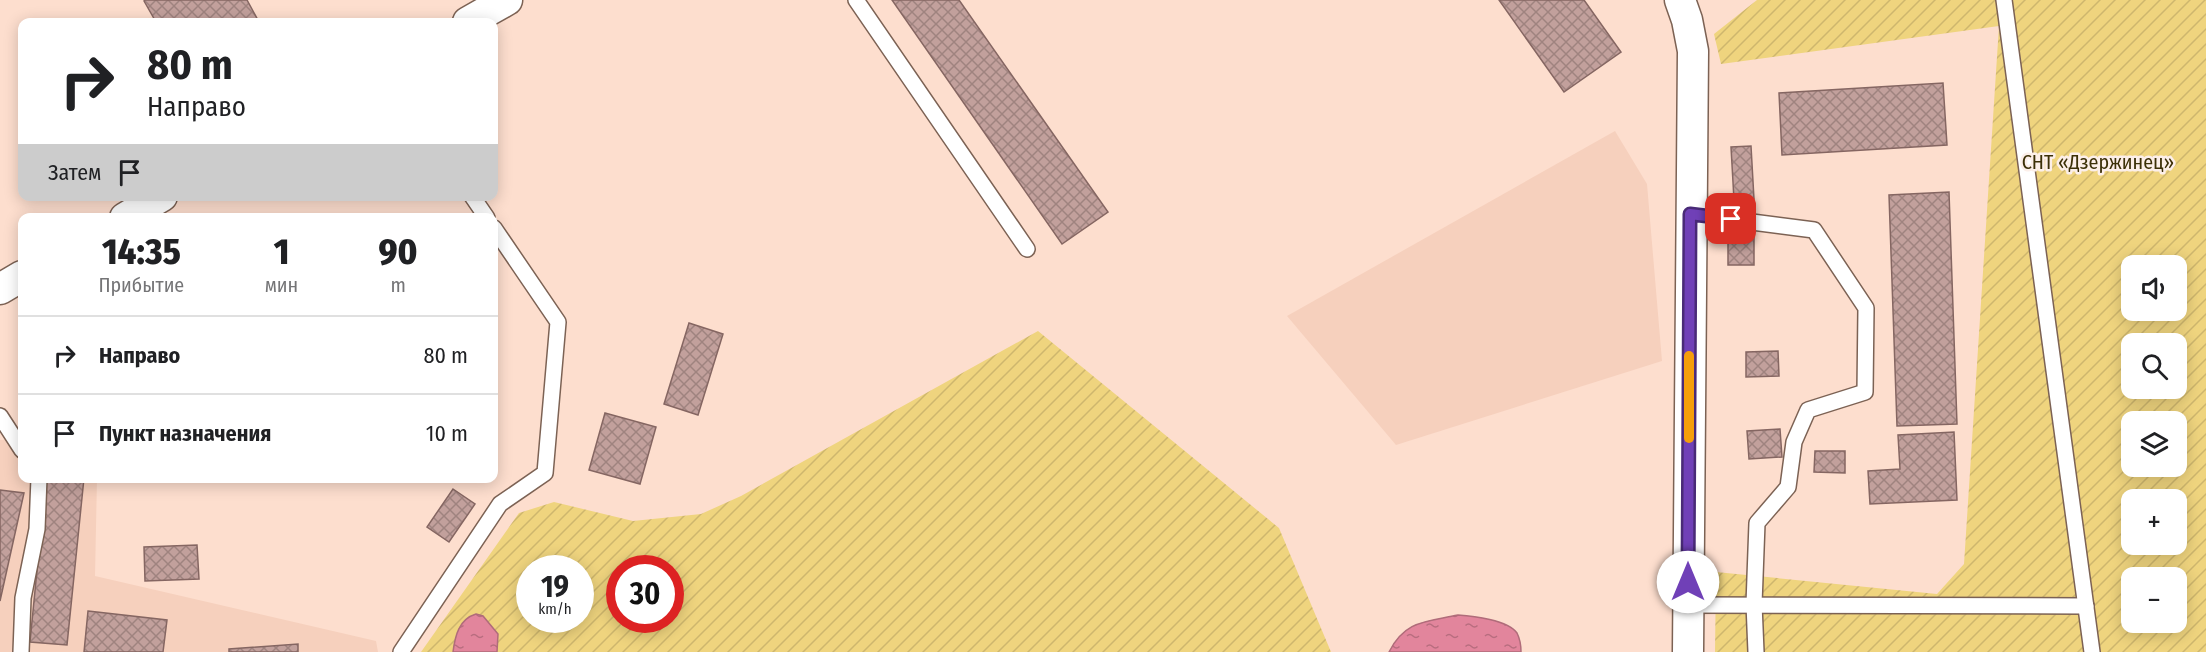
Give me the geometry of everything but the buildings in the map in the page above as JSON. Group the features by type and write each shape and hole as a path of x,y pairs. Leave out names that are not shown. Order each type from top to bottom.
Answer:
{"street":[{"path":"475,18 507,0"},
{"path":"1680,0 1687,20 1693,51 1688,652"},
{"path":"133,213 154,201"},
{"path":"0,289 18,278"}],"lane":[{"path":"856,0 1027,249"},
{"path":"2004,0 2092,652"},
{"path":"1690,214 1814,230 1866,308 1865,392 1808,410 1794,441 1788,487 1757,523 1754,604 1756,652"},
{"path":"401,652 500,504 545,472 558,322 498,234"},
{"path":"0,416 18,444"},
{"path":"20,652 23,598 37,529 39,483"},
{"path":"1688,605 2086,606"}],"shaded area":[{"path":"1615,131 1647,184 1662,361 1396,445 1287,316"},
{"path":"18,439 18,483 97,483 95,576 376,641 378,652 0,652 0,440"}],"green space":[{"name":"СНТ «Дзержинец»","path":"1757,0 2206,0 2206,652 1715,652 1716,572 1937,594 1964,564 1999,26 1721,64 1714,34"},
{"path":"1038,331 1279,528 1331,652 421,652 519,513 554,502 633,521 701,514 741,496"}],"water":[{"path":"476,614 483,616 498,634 497,652 453,652 462,624 470,616"},
{"path":"1458,615 1472,616 1506,625 1517,633 1521,652 1389,652 1409,628 1426,621"}],"slow traffic":[{"path":"1689,356 1689,438"}],"route":[{"path":"1688,582 1690,214 1731,219"}]}
